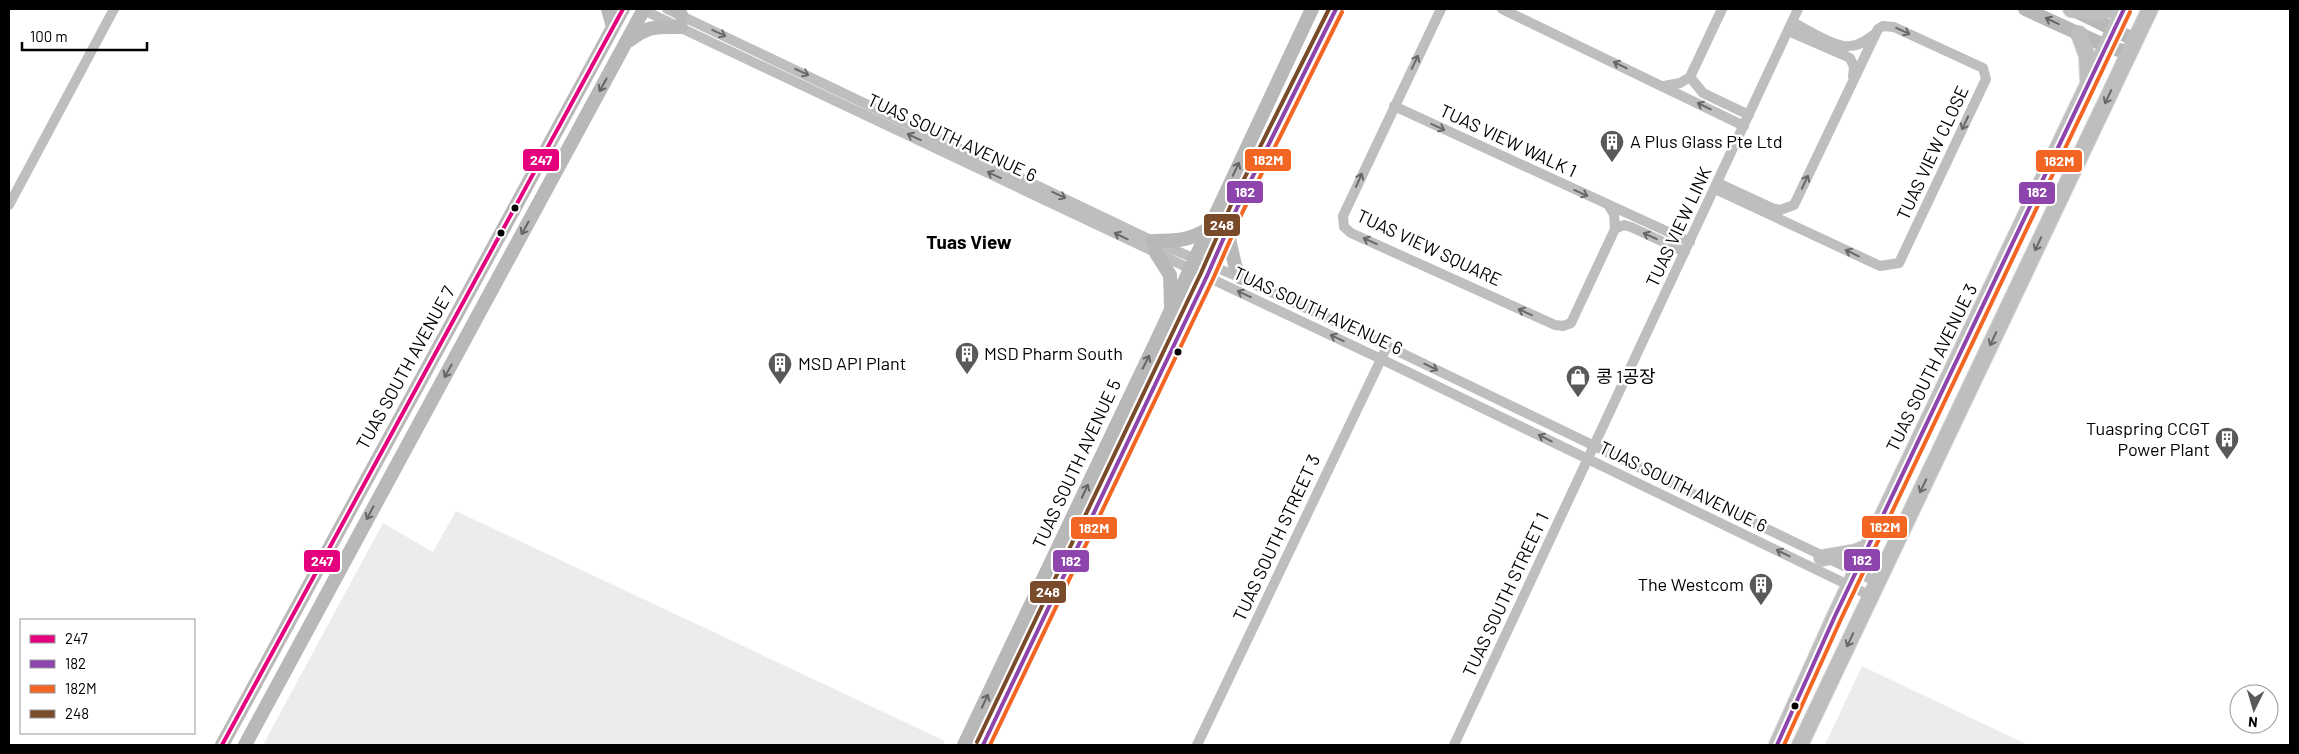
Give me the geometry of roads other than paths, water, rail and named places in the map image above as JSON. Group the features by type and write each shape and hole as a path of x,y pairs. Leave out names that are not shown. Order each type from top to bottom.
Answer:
{"main road":[{"path":"2070,9 2097,13 2112,9"},
{"name":"TUAS SOUTH AVENUE 3","path":"1777,745 1868,547 2124,9"},
{"path":"1800,745 2150,9"},
{"path":"2079,34 2087,56 2088,83"},
{"path":"1822,558 1856,552 1868,547"}],"street":[{"path":"9,205 114,9"},
{"path":"608,9 614,27"},
{"name":"TUAS SOUTH AVENUE 7","path":"222,745 623,9"},
{"path":"245,745 643,9"},
{"name":"TUAS SOUTH AVENUE 6","path":"643,9 679,17"},
{"name":"TUAS SOUTH AVENUE 6","path":"667,9 679,17 1154,247 1209,271 1381,359 1589,459 1874,589"},
{"name":"TUAS SOUTH AVENUE 5","path":"964,745 1312,9"},
{"name":"TUAS SOUTH AVENUE 5","path":"983,745 1227,230 1336,9"},
{"name":"TUAS VIEW SQUARE","path":"1441,9 1343,216 1344,227 1351,233 1554,325 1563,326 1571,323 1615,229"},
{"path":"1502,9 1744,126"},
{"path":"1664,86 1680,83 1690,78 1722,9"},
{"name":"TUAS VIEW LINK","path":"1589,459 1798,9"},
{"path":"2025,9 2106,46 2132,46"},
{"path":"2070,9 2114,30 2132,46"},
{"path":"626,42 643,30 679,17"},
{"name":"TUAS VIEW CLOSE","path":"1716,186 1880,266 1899,263 1986,80 1983,68 1894,27 1883,26 1860,44 1840,46 1790,27"},
{"path":"1790,27 1850,58 1854,67 1853,80"},
{"path":"1801,229 1794,217 1794,205 1875,34"},
{"path":"1690,78 1703,93 1749,115"},
{"name":"TUAS VIEW WALK 1","path":"1394,106 1690,242"},
{"path":"1716,186 1780,210 1794,205"},
{"path":"1610,206 1614,214 1615,229 1624,225 1631,227 1685,252"},
{"path":"1171,310 1170,275 1154,247 1197,236 1208,229"},
{"path":"1227,230 1235,265 1241,278"},
{"name":"TUAS SOUTH AVENUE 6","path":"1209,271 1241,278 1387,346 1822,558 1853,580 1874,589"},
{"name":"TUAS SOUTH STREET 3","path":"1197,745 1387,346"},
{"name":"TUAS SOUTH STREET 1","path":"1454,745 1589,459"}],"place":[{"name":"A Plus Glass Pte Ltd","path":"1612,163"},
{"name":"MSD Pharm South","path":"967,375"},
{"name":"MSD API Plant","path":"780,385"},
{"name":"콩 1공장","path":"1578,398"},
{"name":"Tuaspring CCGT Power Plant","path":"2227,460"},
{"name":"The Westcom","path":"1761,606"}],"district":[{"name":"Tuas View","path":"969,242"}]}
